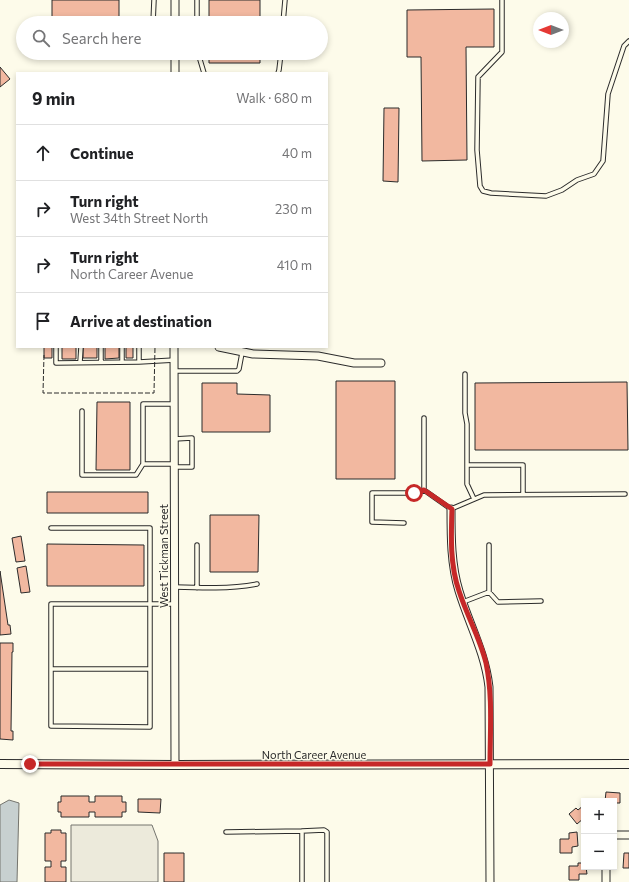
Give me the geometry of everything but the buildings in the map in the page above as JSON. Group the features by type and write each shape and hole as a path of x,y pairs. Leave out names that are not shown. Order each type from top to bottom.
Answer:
{"street":[{"path":"175,0 175,16"},
{"path":"175,60 175,72"},
{"name":"West Tickman Street","path":"174,348 174,765"},
{"path":"224,348 264,355 318,356 354,363 381,363"},
{"path":"452,509 451,537 453,562 459,591 482,649 488,676 490,882"},
{"name":"North Career Avenue","path":"0,764 629,764"},
{"path":"617,835 629,835"},
{"path":"606,870 606,882"}],"lane":[{"path":"154,0 154,16"},
{"path":"197,0 197,16"},
{"path":"284,16 285,0"},
{"path":"502,0 502,52 478,77 477,150 480,186 483,191 491,193 546,196 562,190 577,180 594,174 603,161 608,94 624,46 629,41"},
{"path":"200,60 204,72"},
{"path":"279,72 281,60"},
{"path":"56,348 56,362 140,362 174,360"},
{"path":"80,348 80,362"},
{"path":"101,348 101,362"},
{"path":"122,348 122,362"},
{"path":"140,348 140,362"},
{"path":"174,370 237,370 239,369 242,352"},
{"path":"465,374 467,484 474,499"},
{"path":"82,411 82,475 136,475 143,464 144,404 174,404"},
{"path":"424,418 424,490"},
{"path":"143,464 192,467 192,438 174,439"},
{"path":"467,465 524,465 523,494"},
{"path":"424,490 452,509 484,495 625,494"},
{"path":"404,523 372,522 372,493 414,493 424,490"},
{"path":"51,528 150,528 150,604 150,727 51,726 51,604 150,604 174,604"},
{"path":"489,545 489,592 498,602 541,601"},
{"path":"197,546 197,588"},
{"path":"174,587 236,588 257,584"},
{"path":"463,602 489,592"},
{"path":"51,669 150,669"},
{"path":"226,832 324,830 327,832 327,882"},
{"path":"302,831 302,882"}],"shaded area":[{"path":"9,800 19,803 17,882 0,882 0,805"},
{"path":"71,825 152,825 158,841 158,882 71,882"}],"fence":[{"path":"44,355 43,393 154,393 155,348"}],"route":[{"path":"30,764 490,764 490,701 488,676 482,649 470,621 455,576 451,537 452,509 424,490 414,493"}]}
